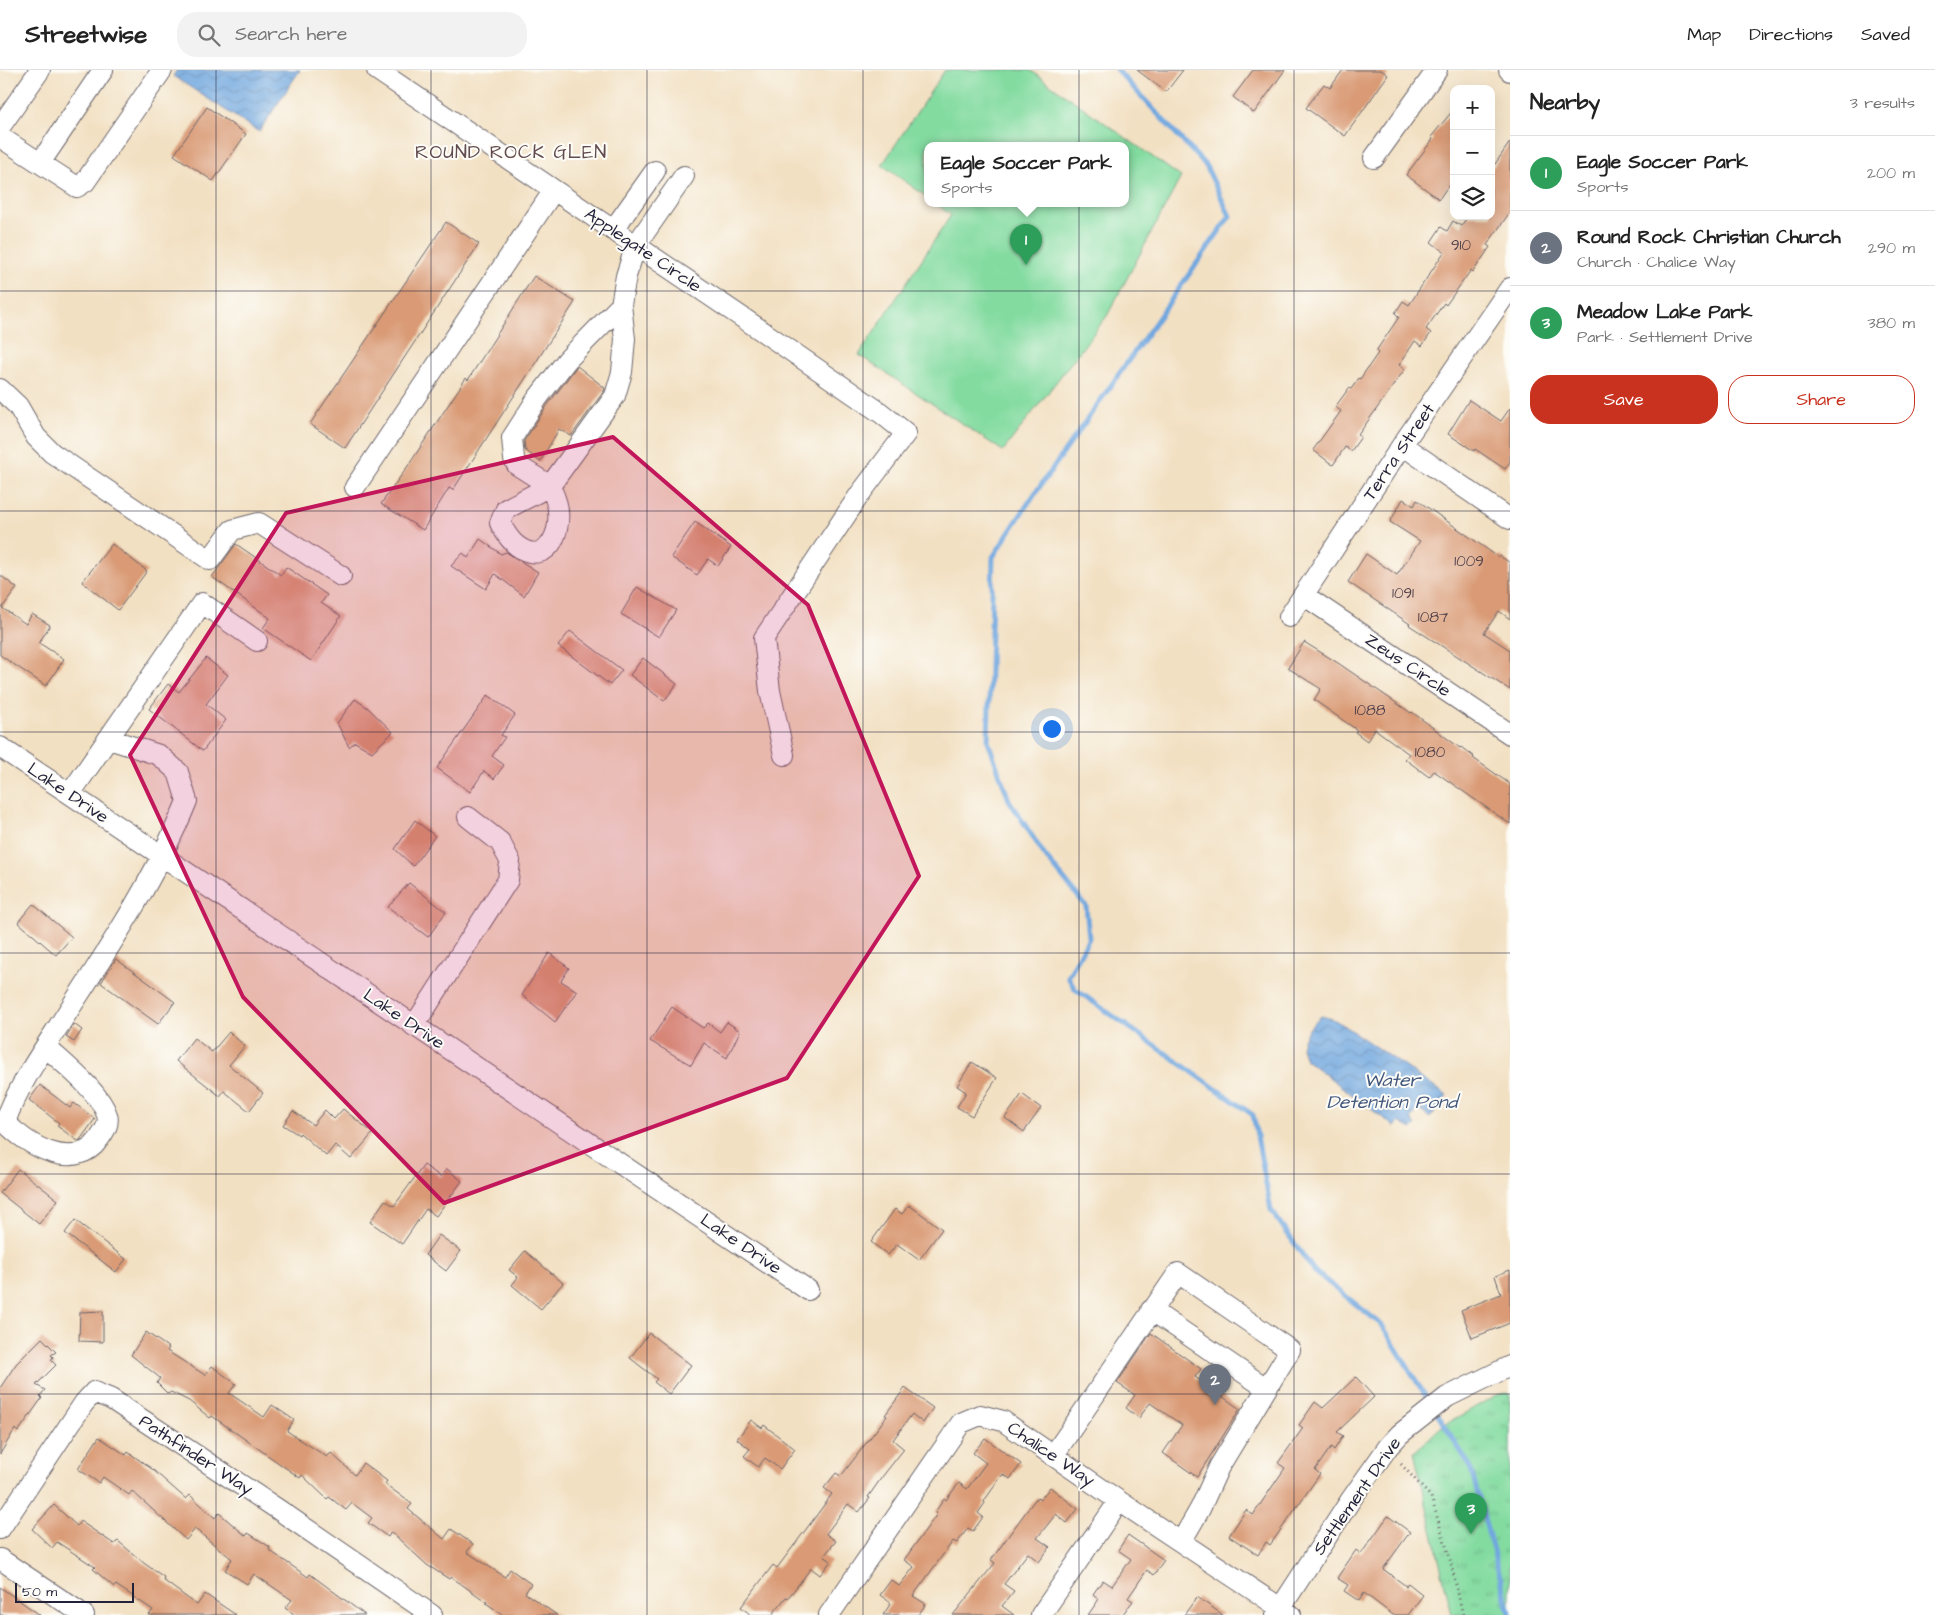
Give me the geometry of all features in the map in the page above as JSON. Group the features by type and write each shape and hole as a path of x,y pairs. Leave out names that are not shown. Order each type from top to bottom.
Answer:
{"street":[{"path":"0,127 40,70"},
{"path":"40,163 103,70"},
{"path":"0,136 77,187 85,182 162,70"},
{"name":"Applegate Circle","path":"377,70 881,413 906,433 860,494 764,638 770,691 784,755"},
{"path":"1374,158 1437,70"},
{"path":"613,230 655,171"},
{"path":"621,305 567,360 537,399 512,438 514,459 517,465 550,486 615,396 622,372 625,339 621,305 626,276 636,245 684,176"},
{"path":"356,487 554,190"},
{"name":"Terra Street","path":"1290,617 1402,445 1509,292"},
{"path":"0,389 18,406 36,437 52,453 210,560 232,530 259,523 341,576"},
{"path":"1402,445 1510,519"},
{"name":"Zeus Circle","path":"1305,596 1510,734"},
{"path":"70,794 202,603 257,641"},
{"path":"46,1047 100,1099 108,1117 106,1130 94,1147 76,1155 53,1154 15,1134 5,1122 14,1098 46,1047 122,927 162,856 187,801 178,772 159,754 108,739"},
{"name":"Lake Drive","path":"0,747 808,1290"},
{"path":"414,1026 508,880 510,861 500,842 468,817"},
{"path":"1053,1456 1178,1273 1290,1350 1219,1467 1200,1509 1181,1542"},
{"path":"1151,1310 1266,1388"},
{"name":"Settlement Drive","path":"1283,1613 1352,1498 1388,1447 1421,1416 1455,1394 1510,1366"},
{"name":"Pathfinder Way","path":"0,1529 84,1403 94,1392 111,1399 279,1510 432,1615"},
{"name":"Chalice Way","path":"829,1615 961,1423 980,1415 1003,1421 1283,1613"},
{"path":"1041,1615 1119,1501"},
{"path":"0,1559 84,1615"}],"path":[{"path":"1401,1464 1431,1497 1450,1559 1464,1615"}],"highlighted area":[{"path":"613,437 808,605 919,876 787,1078 444,1203 243,997 130,755 286,513"}],"green space":[{"path":"945,70 1030,70 1181,177 1107,316 1003,451 859,355 951,215 940,207 1129,207 1129,142 924,142 924,195 882,165"},
{"path":"1510,1394 1510,1615 1452,1615 1414,1452 1441,1427 1496,1395"}],"water":[{"path":"177,70 300,70 259,132 173,76"},
{"name":"Water Detention Pond","path":"1321,1016 1333,1019 1345,1026 1447,1096 1430,1118 1418,1109 1411,1119 1416,1126 1411,1129 1399,1122 1395,1127 1306,1060 1301,1048 1303,1039 1311,1026"}],"building":[{"path":"1137,70 1183,70 1166,92"},
{"path":"1253,70 1285,70 1254,113 1233,97"},
{"path":"1343,70 1381,70 1388,75 1345,136 1306,108 1324,84 1330,88"},
{"path":"207,107 246,134 213,181 174,155"},
{"path":"1450,114 1450,187 1448,186 1439,199 1406,175 1433,139 1431,137"},
{"path":"1510,142 1510,212 1487,245 1490,247 1473,272 1471,270 1426,329 1431,333 1422,346 1415,341 1399,365 1405,369 1358,435 1361,437 1351,451 1345,447 1333,465 1313,450 1341,411 1335,407 1349,388 1351,389 1360,379 1378,353 1376,351 1399,317 1395,313 1403,301 1409,305 1444,252 1431,242 1441,227 1447,231 1453,221 1461,226 1465,220 1495,220 1495,164"},
{"path":"446,222 479,244 345,448 310,424"},
{"path":"534,276 575,302 453,490 449,488 423,530 381,504 466,378 468,380"},
{"path":"577,366 605,388 604,391 571,436 559,429 540,462 525,450 524,441"},
{"path":"1469,400 1501,421 1510,408 1510,462 1505,469 1448,434"},
{"path":"1403,499 1414,506 1417,500 1498,557 1500,556 1510,563 1510,619 1499,611 1484,633 1510,650 1510,690 1409,625 1348,582 1366,554 1397,575 1420,541 1390,522"},
{"path":"695,522 731,547 718,566 708,559 697,575 671,557"},
{"path":"480,539 501,554 506,552 538,572 524,596 495,574 486,589 451,566 463,553 468,558"},
{"path":"112,544 147,571 118,610 82,582"},
{"path":"236,544 281,575 286,567 327,595 321,603 341,616 311,661 263,628 270,618 212,577"},
{"path":"0,575 17,588 2,608 26,624 32,614 50,625 39,643 64,659 46,686 0,655"},
{"path":"637,587 676,610 659,637 621,614"},
{"path":"570,631 622,670 610,685 558,646"},
{"path":"1304,642 1412,712 1510,784 1510,824 1434,771 1429,777 1405,759 1409,754 1375,729 1367,741 1355,732 1357,730 1314,700 1321,689 1288,668"},
{"path":"206,658 228,675 206,704 226,720 203,751 149,709 168,684 179,692"},
{"path":"643,658 677,684 664,701 630,675"},
{"path":"488,695 515,715 501,735 505,737 492,756 504,765 494,779 484,771 470,792 437,768"},
{"path":"355,699 368,708 393,732 372,752 355,742 349,747 337,723"},
{"path":"415,820 435,836 413,866 395,849"},
{"path":"409,883 446,912 428,937 388,907"},
{"path":"33,904 72,937 56,955 18,922"},
{"path":"549,953 569,968 561,981 577,991 555,1022 522,995"},
{"path":"116,959 175,1002 158,1024 101,983"},
{"path":"672,1007 703,1028 708,1023 720,1032 727,1022 740,1031 727,1058 704,1043 691,1065 650,1041"},
{"path":"74,1024 82,1030 74,1042 66,1037"},
{"path":"229,1032 245,1046 229,1065 263,1093 249,1111 224,1091 220,1096 176,1061 194,1038 212,1052"},
{"path":"972,1062 997,1078 972,1116 957,1107 966,1092 957,1086"},
{"path":"40,1085 70,1108 74,1103 95,1119 80,1140 78,1141 57,1126 59,1123 29,1100"},
{"path":"1022,1094 1041,1108 1024,1132 1005,1118"},
{"path":"343,1109 373,1133 351,1159 335,1145 326,1156 300,1133 299,1135 283,1125 293,1111 313,1125 325,1110 334,1119"},
{"path":"424,1165 441,1177 447,1169 462,1181 436,1216 426,1209 402,1244 370,1222 385,1200 394,1206"},
{"path":"18,1169 58,1200 39,1224 0,1193"},
{"path":"909,1205 942,1229 919,1260 897,1244 888,1255 871,1242 895,1209 902,1214"},
{"path":"75,1220 126,1259 116,1272 65,1233"},
{"path":"439,1235 461,1251 446,1271 425,1255"},
{"path":"525,1251 563,1283 541,1309 512,1285 518,1277 509,1270"},
{"path":"1510,1270 1510,1323 1472,1338 1461,1310 1501,1294 1495,1276"},
{"path":"103,1311 103,1342 79,1341 80,1312"},
{"path":"146,1332 169,1348 167,1351 205,1375 212,1366 236,1384 229,1393 264,1417 272,1405 294,1420 287,1431 327,1457 331,1453 355,1475 363,1463 387,1481 385,1484 412,1504 408,1509 444,1539 451,1529 473,1544 467,1552 505,1577 510,1569 531,1584 525,1593 557,1615 503,1615 451,1577 449,1579 427,1565 391,1532 388,1537 368,1523 372,1518 352,1503 346,1510 329,1497 327,1499 302,1475 300,1478 212,1416 210,1418 189,1401 171,1392 168,1394 157,1383 160,1378 131,1355"},
{"path":"649,1333 691,1365 669,1394 654,1382 657,1379 630,1358"},
{"path":"1151,1333 1201,1369 1195,1377 1240,1409 1197,1477 1163,1453 1182,1425 1150,1403 1139,1418 1126,1408 1135,1395 1117,1383"},
{"path":"42,1338 56,1352 51,1355 53,1357 51,1360 56,1365 36,1385 45,1390 40,1396 42,1398 18,1432 15,1429 0,1454 0,1388 16,1364"},
{"path":"1356,1377 1374,1397 1337,1432 1343,1436 1334,1450 1331,1447 1315,1470 1320,1474 1270,1545 1266,1542 1258,1555 1229,1536 1246,1510 1253,1515 1285,1468 1278,1463 1303,1428 1299,1425 1315,1402 1323,1408"},
{"path":"905,1388 933,1408 923,1423 912,1414 893,1440 904,1449 868,1497 870,1498 859,1512 848,1504 826,1534 836,1541 824,1556 831,1561 820,1575 811,1568 772,1615 751,1615 741,1607 773,1565 777,1568 816,1516 832,1494 824,1488 836,1473 841,1476 887,1416 885,1415"},
{"path":"751,1420 762,1428 764,1425 795,1449 780,1469 765,1458 758,1467 744,1456 750,1449 737,1439"},
{"path":"99,1437 126,1455 128,1452 152,1469 186,1499 190,1495 215,1518 219,1513 246,1536 248,1533 270,1547 269,1550 308,1577 310,1574 365,1615 295,1615 285,1608 292,1600 254,1574 247,1584 225,1570 232,1559 195,1529 186,1540 132,1491 129,1495 103,1477 99,1483 78,1469"},
{"path":"985,1438 1021,1464 1010,1479 1003,1474 984,1501 985,1503 978,1513 983,1517 973,1531 968,1528 957,1543 953,1541 913,1596 926,1604 918,1615 883,1615 891,1603 880,1595 891,1580 899,1586 914,1567 904,1560 937,1514 935,1512 959,1483 967,1489 986,1463 973,1453"},
{"path":"1050,1487 1078,1509 1067,1523 1056,1514 1037,1538 1050,1547 1039,1562 1028,1553 1004,1584 1014,1591 1002,1606 1014,1615 953,1615 995,1563 991,1560 1037,1497 1040,1500"},
{"path":"54,1505 77,1526 80,1521 114,1544 118,1541 164,1577 163,1580 197,1605 205,1594 236,1615 149,1615 153,1610 116,1585 114,1587 93,1569 95,1567 57,1542 52,1548 32,1529"},
{"path":"1388,1516 1410,1532 1383,1569 1406,1586 1408,1583 1423,1595 1408,1615 1393,1615 1364,1593 1359,1601 1344,1591 1348,1585 1337,1578 1356,1550 1361,1554"},
{"path":"1128,1535 1164,1560 1154,1575 1147,1570 1128,1598 1133,1601 1122,1615 1088,1615 1099,1599 1093,1594 1103,1580 1112,1586 1131,1559 1118,1550"},
{"path":"0,1587 40,1615 0,1615"},
{"path":"1197,1597 1223,1615 1184,1615"}],"waterway":[{"path":"1117,70 1206,166 1230,216 1029,502 993,557 988,741 1009,800 1045,856 1086,906 1089,938 1068,977 1075,989 1253,1115 1271,1210 1314,1271 1382,1325 1431,1405"},
{"path":"1436,1412 1470,1466 1510,1613"}],"place":[{"name":"Eagle Soccer Park","path":"1026,265"},
{"name":"Round Rock Christian Church","path":"1215,1405"},
{"name":"Meadow Lake Park","path":"1471,1534"}],"district":[{"name":"ROUND ROCK GLEN","path":"511,152"}]}
